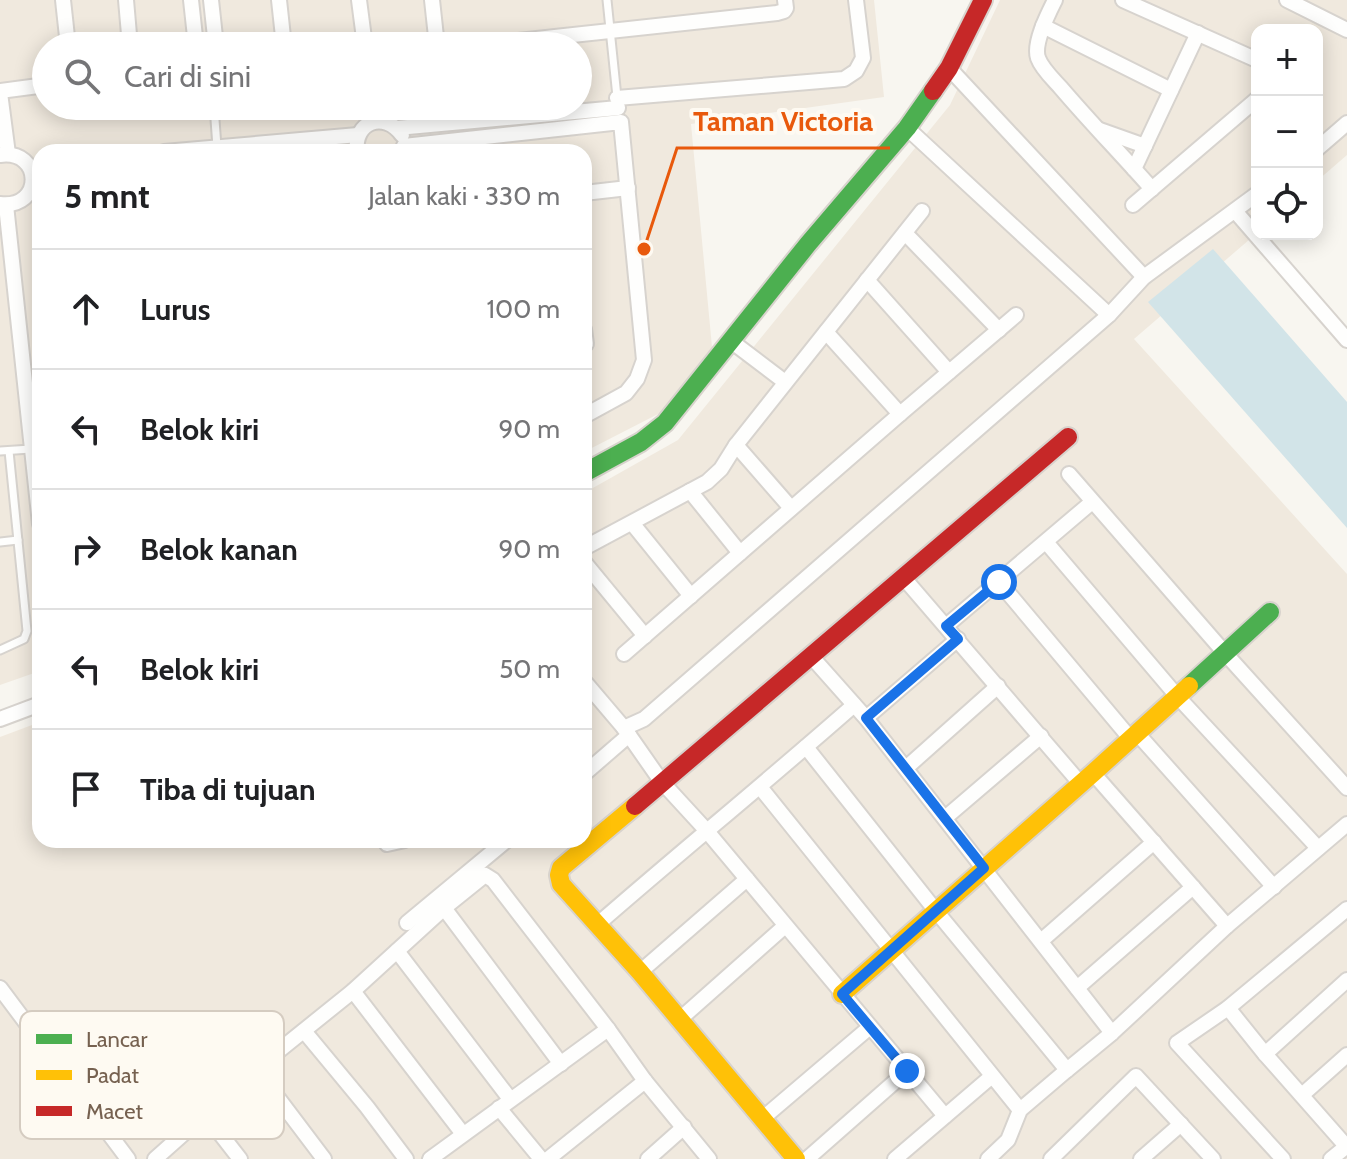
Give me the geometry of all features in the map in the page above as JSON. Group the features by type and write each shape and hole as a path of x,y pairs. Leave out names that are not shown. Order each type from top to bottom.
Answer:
{"street":[{"path":"63,0 66,32"},
{"path":"126,0 129,32"},
{"path":"191,0 194,32"},
{"path":"211,0 214,32"},
{"path":"279,0 282,32"},
{"path":"359,0 363,32"},
{"path":"432,0 435,32"},
{"path":"592,32 777,13 786,8 785,0"},
{"path":"592,111 844,79 856,71 863,58 856,0"},
{"path":"592,469 641,442 665,423 808,244 907,128 949,68 983,0"},
{"path":"1123,0 1251,57"},
{"path":"1287,0 1347,30"},
{"path":"1051,1 1037,48 1042,67 1152,189"},
{"path":"1043,26 1171,90"},
{"path":"1134,169 1198,33"},
{"path":"949,68 1144,277"},
{"path":"32,87 0,92 4,154 16,155 32,164"},
{"path":"1133,205 1251,104"},
{"path":"592,114 619,109"},
{"path":"592,412 626,393 637,379 644,360 619,109"},
{"path":"357,144 358,135 370,120"},
{"path":"385,120 397,128 403,144"},
{"path":"397,128 490,120"},
{"path":"430,144 560,120"},
{"path":"1323,144 1347,123"},
{"path":"907,128 1109,315"},
{"path":"1098,129 1145,146"},
{"path":"252,144 358,135"},
{"path":"592,192 628,188"},
{"path":"32,190 19,202 3,204 32,418"},
{"path":"592,766 626,732 1109,315 1144,277 1251,199"},
{"path":"592,544 707,482 721,469 785,382 922,211"},
{"path":"1235,211 1347,340"},
{"path":"905,233 999,330"},
{"path":"867,280 949,372"},
{"path":"624,654 1016,315"},
{"path":"826,332 900,414"},
{"path":"731,341 785,382"},
{"path":"592,841 1068,437"},
{"path":"736,445 791,508"},
{"path":"1069,474 1347,788"},
{"path":"690,491 740,553"},
{"path":"946,626 1092,502"},
{"path":"632,523 691,596"},
{"path":"1046,542 1177,696 1318,848"},
{"path":"592,572 645,636"},
{"path":"903,577 1041,736 1154,842 1227,926"},
{"path":"999,582 1133,735 1274,887"},
{"path":"842,994 1270,612"},
{"path":"866,718 958,639"},
{"path":"810,655 906,768 1112,1033"},
{"path":"906,768 998,686"},
{"path":"592,691 661,781 706,830 945,1116"},
{"path":"598,924 854,705"},
{"path":"0,719 32,707"},
{"path":"945,818 1041,736"},
{"path":"806,747 1067,1070"},
{"path":"760,787 1020,1110"},
{"path":"988,1159 1008,1140 1020,1110 1112,1033 1227,926 1347,824"},
{"path":"1041,941 1154,842"},
{"path":"407,923 497,848"},
{"path":"584,848 561,868 561,884 640,972 796,1159"},
{"path":"284,1047 485,875 493,880 645,1081 709,1159"},
{"path":"640,972 747,879"},
{"path":"1077,988 1193,887"},
{"path":"444,908 561,1064"},
{"path":"1283,1159 1177,1043 1228,1008 1347,909"},
{"path":"679,1020 785,926"},
{"path":"397,951 541,1159"},
{"path":"1265,1054 1347,980"},
{"path":"0,988 20,1015"},
{"path":"353,991 463,1134"},
{"path":"1228,1008 1347,1146 1331,1159"},
{"path":"762,1119 870,1027"},
{"path":"430,1159 608,1029"},
{"path":"304,1031 406,1159"},
{"path":"1302,1095 1347,1055"},
{"path":"807,1159 907,1071"},
{"path":"895,1159 992,1076"},
{"path":"1051,1159 1136,1076 1213,1159"},
{"path":"548,1159 645,1081"},
{"path":"284,1106 324,1159"},
{"path":"1335,1133 1347,1123"},
{"path":"1141,1159 1181,1124"},
{"path":"648,1159 684,1127"},
{"path":"113,1139 128,1159"},
{"path":"155,1159 177,1139"},
{"path":"224,1139 240,1159"}],"lane":[{"path":"607,0 619,109"},
{"path":"215,120 217,144"},
{"path":"0,650 24,639 27,631 18,540 4,451 32,441"},
{"path":"0,542 18,540"}],"shaded area":[{"path":"0,0 874,0 884,97 691,124 712,347 660,413 592,448 592,144 32,144 32,674 0,685"},
{"path":"1000,0 1347,0 1347,155 1323,176 1323,24 1251,24 1251,238 1134,339 1347,574 1347,1159 0,1159 0,737 32,725 32,848 592,848 592,488 678,440 950,105"},
{"path":"1213,249 1347,402 1347,528 1148,302"}],"traffic: fast":[{"path":"592,469 641,442 665,423 808,244 907,128 933,91"},
{"path":"1189,686 1270,612"}],"traffic: slow":[{"path":"842,994 1189,686"},
{"path":"592,842 635,806"},
{"path":"585,848 561,868 561,884 640,972 796,1159"}],"traffic: jam":[{"path":"933,91 949,68 983,0"},
{"path":"635,806 1068,437"}],"place":[{"name":"Taman Victoria","path":"644,249"}],"route":[{"path":"907,1071 842,994 984,868 866,718 958,639 946,626 999,582"}]}
